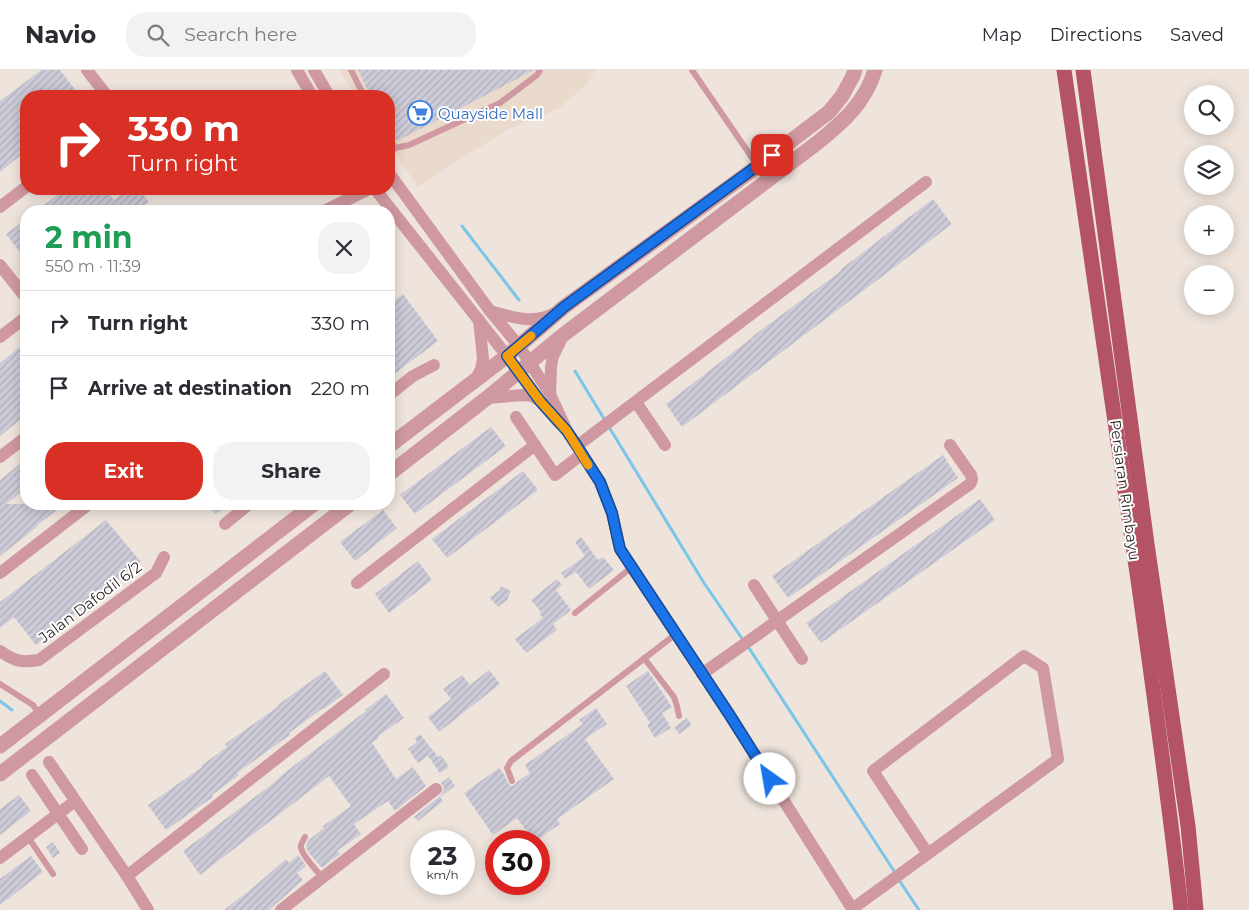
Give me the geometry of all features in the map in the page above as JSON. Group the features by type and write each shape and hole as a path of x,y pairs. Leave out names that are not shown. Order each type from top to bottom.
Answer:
{"main road":[{"name":"Persiaran Rimbayu","path":"1064,70 1134,554 1172,828 1181,910"},
{"name":"Persiaran Rimbayu","path":"1083,70 1147,544 1188,826 1196,910"}],"street":[{"path":"88,70 103,90"},
{"path":"297,70 309,90"},
{"path":"314,70 326,90"},
{"path":"490,310 523,320 549,317 758,166 829,112 842,96 855,70"},
{"path":"395,469 563,335 840,125 856,107 870,84 875,70"},
{"path":"395,181 490,310 519,346 524,367 540,401"},
{"path":"516,416 555,475 606,424 926,182"},
{"path":"0,207 20,192"},
{"path":"336,205 357,195"},
{"path":"380,195 388,205"},
{"path":"395,214 507,356 524,367 550,394 567,431 600,482 612,513 620,549 735,723 853,909 928,854 1058,758 1043,668 1024,656 873,771 928,854"},
{"path":"0,265 20,290"},
{"path":"395,441 507,356 564,307"},
{"path":"476,379 483,359 479,320"},
{"path":"0,337 20,322"},
{"path":"550,394 553,356 563,335"},
{"path":"395,390 413,376 434,365"},
{"path":"486,398 532,396 540,401 567,431"},
{"path":"636,402 665,444"},
{"path":"0,457 20,442"},
{"path":"357,583 535,444"},
{"path":"702,674 971,483 971,474 950,445"},
{"path":"0,574 82,510"},
{"path":"225,524 242,510"},
{"path":"0,746 306,510"},
{"path":"0,774 342,510"},
{"name":"Jalan Dafodil 6/2","path":"0,651 13,659 26,662 39,660 156,573 164,557"},
{"path":"754,584 802,659"},
{"path":"128,876 384,674"},
{"path":"49,762 128,876 148,910"},
{"path":"32,775 82,849"},
{"path":"281,910 436,789"},
{"path":"0,858 75,801"}],"lane":[{"path":"351,70 361,90"},
{"path":"395,148 409,146 500,103 540,70"},
{"path":"692,70 758,166"},
{"path":"575,613 632,567"},
{"path":"512,781 507,768 511,761 676,634"},
{"path":"644,658 674,697 679,716"},
{"path":"0,684 33,705 40,715"},
{"path":"28,837 52,874"},
{"path":"305,837 301,847 304,854 323,878"}],"shaded area":[{"path":"339,70 595,70 589,82 560,108 509,129 418,187 395,153 395,90 352,90"}],"building":[{"path":"41,70 60,70 75,90 20,90 20,156 0,172 0,101"},
{"name":"Quayside Mall","path":"358,70 534,70 397,141 395,138 395,90 368,90"},
{"path":"57,195 110,195 114,200 121,195 144,195 149,202 145,205 44,205"},
{"path":"933,199 952,224 682,427 666,404"},
{"path":"20,224 20,252 6,234"},
{"path":"403,294 438,341 395,373 395,300"},
{"path":"20,347 20,420 0,436 0,363"},
{"path":"491,427 506,446 415,514 400,495"},
{"path":"943,455 958,478 788,598 772,576"},
{"path":"20,464 20,493 6,504 20,504 20,510 57,510 0,556 0,480"},
{"path":"523,471 538,490 447,558 432,539"},
{"path":"980,499 995,520 821,643 806,623"},
{"path":"212,510 221,510 215,514"},
{"path":"383,510 397,528 355,561 340,542"},
{"path":"106,520 141,562 36,645 14,617 0,628 0,602"},
{"path":"581,537 598,560 603,557 614,570 589,589 576,572 565,579 561,573 585,556 575,542"},
{"path":"418,561 432,580 389,613 375,594"},
{"path":"557,579 562,585 556,590 571,610 553,624 557,630 526,653 515,639 543,618 539,613 541,612 531,600"},
{"path":"501,586 511,591 507,600 498,607 490,598 500,590"},
{"path":"489,670 500,684 439,732 428,717 451,699 443,689 462,675 470,685"},
{"path":"325,671 343,695 289,733 290,735 237,773 239,775 212,795 213,797 166,830 148,805 202,767 227,747 225,744"},
{"path":"648,671 672,707 662,713 671,728 655,738 647,725 650,723 626,686"},
{"path":"386,694 404,718 378,736 379,738 372,743 396,779 413,767 426,786 395,811 388,801 354,824 361,834 337,851 340,854 322,868 309,853 306,845 309,840 324,828 323,826 351,806 329,776 200,875 183,851 271,785"},
{"path":"596,708 607,724 585,739 614,779 557,819 560,824 550,831 526,830 517,818 500,830 490,830 464,793 499,768 509,785 514,785 530,773 525,765 583,724 579,720"},
{"path":"687,718 692,725 679,734 674,727"},
{"path":"420,734 438,757 441,755 449,767 440,773 428,756 418,763 408,749 417,742 415,738"},
{"path":"449,777 455,786 440,797 443,801 418,821 414,817 441,795 444,788 441,783"},
{"path":"19,795 31,811 0,835 0,809"},
{"path":"53,842 60,853 53,858 46,847"},
{"path":"298,855 306,866 297,873 303,880 269,910 224,910 286,859 289,863"},
{"path":"31,856 43,872 0,905 0,879"}],"waterway":[{"path":"462,226 519,300"},
{"path":"575,371 606,422"},
{"path":"609,427 704,583 743,640"},
{"path":"747,645 896,874"},
{"path":"0,701 12,710"},
{"path":"899,880 919,910"}],"slow traffic":[{"path":"531,336 507,356 540,401 567,431 588,465"}],"place":[{"name":"Quayside Mall","path":"420,113"}],"route":[{"path":"770,779 620,549 612,513 600,482 567,431 540,401 507,356 564,307 772,155"}]}
